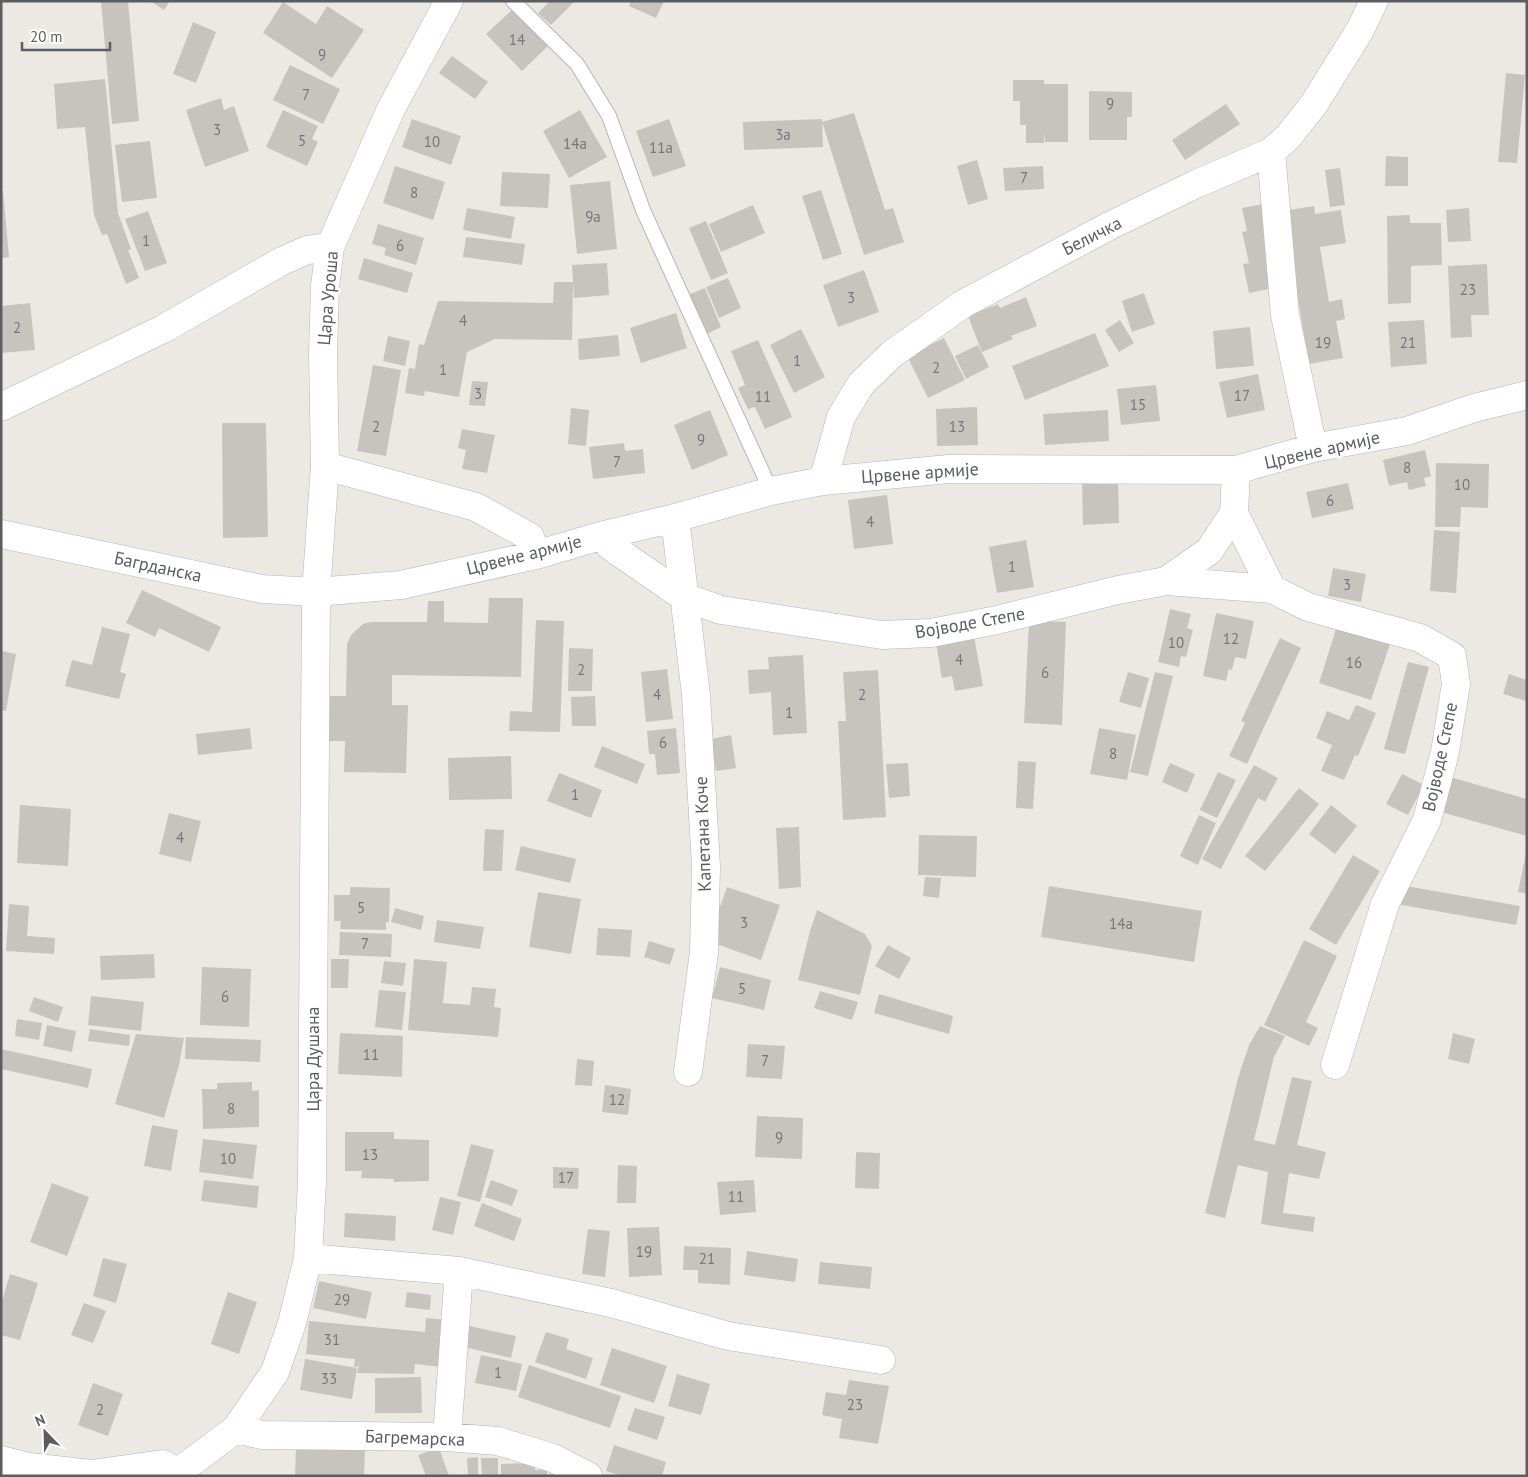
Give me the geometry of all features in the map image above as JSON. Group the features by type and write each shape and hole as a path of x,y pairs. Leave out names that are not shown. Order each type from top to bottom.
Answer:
{"street":[{"name":"Цара Уроша","path":"316,592 325,466 323,353 325,286 330,247 391,109 450,1"},
{"name":"Беличка","path":"823,481 841,417 861,384 892,354 962,304 1120,221 1196,184 1270,152 1288,138 1314,104 1360,30 1374,1"},
{"path":"1270,152 1285,315 1313,448"},
{"path":"1,407 163,328 280,262 307,250 330,247"},
{"name":"Црвене армије","path":"316,592 401,585 536,555 771,491 823,481 949,469 1236,470 1313,448 1407,431 1474,408 1527,395"},
{"path":"325,466 476,507 530,537 536,555"},
{"path":"1236,470 1234,513 1272,589"},
{"name":"Војводе Степе","path":"1166,581 1209,551 1234,513"},
{"name":"Капетана Коче","path":"675,518 696,696 706,866 704,952 688,1072"},
{"name":"Багрданска","path":"1,534 262,589 316,592"},
{"path":"604,535 610,546 684,597"},
{"name":"Војводе Степе","path":"684,597 721,610 882,635 931,633 997,620 1118,590 1166,581 1272,589 1308,607 1420,638 1452,656 1456,684 1445,752 1427,820 1385,904 1335,1066"},
{"name":"Цара Душана","path":"175,1474 236,1429 275,1372 292,1323 308,1258 312,1181 316,592"},
{"path":"308,1258 459,1270 611,1303 728,1336 881,1360"},
{"path":"447,1437 459,1270"},
{"name":"Багремарска","path":"236,1429 262,1435 447,1437 498,1441 552,1458 588,1476"},
{"path":"1,1460 29,1467 91,1474 163,1464 175,1474"}],"lane":[{"path":"513,1 577,64 610,116 643,210 771,491"}],"building":[{"path":"101,1 128,1 139,121 112,124"},
{"path":"150,1 170,1 164,10"},
{"path":"550,1 574,2 551,25 538,13"},
{"path":"631,1 664,1 656,18 629,6"},
{"path":"283,2 316,24 327,6 364,30 332,78 263,33"},
{"path":"513,9 548,46 522,71 486,34"},
{"path":"193,22 216,32 196,83 173,74"},
{"path":"452,56 488,82 475,99 439,73"},
{"path":"290,65 340,89 323,124 273,100"},
{"path":"1506,73 1525,75 1517,163 1498,162"},
{"path":"105,79 118,213 131,249 128,250 139,278 126,284 107,234 102,235 94,215 85,127 57,129 54,84"},
{"path":"1013,80 1044,80 1044,84 1068,84 1068,142 1045,142 1044,133 1044,143 1026,143 1026,125 1020,125 1020,101 1013,101"},
{"path":"1089,91 1132,92 1132,117 1127,117 1127,140 1089,140"},
{"path":"221,98 224,110 234,106 249,151 205,167 186,110"},
{"path":"1226,104 1240,124 1185,160 1172,140"},
{"path":"283,110 318,126 312,139 318,142 307,166 266,147"},
{"path":"580,110 607,157 569,178 543,131"},
{"path":"854,113 885,210 893,208 904,242 864,255 822,122"},
{"path":"412,119 461,136 451,165 402,147"},
{"path":"669,119 686,166 653,177 636,131"},
{"path":"822,119 823,147 744,150 743,122"},
{"path":"150,141 157,198 122,202 115,145"},
{"path":"1386,156 1408,157 1408,186 1385,186"},
{"path":"977,160 988,199 968,205 957,166"},
{"path":"395,166 445,182 433,220 383,203"},
{"path":"1043,166 1044,189 1005,191 1003,168"},
{"path":"1340,168 1345,205 1330,207 1325,170"},
{"path":"502,172 550,174 548,208 500,206"},
{"path":"610,181 617,249 577,254 570,185"},
{"path":"821,190 842,254 823,260 802,196"},
{"path":"1,191 3,191 9,257 1,258"},
{"path":"1263,204 1273,288 1249,293 1243,264 1249,263 1242,232 1247,231 1242,208"},
{"path":"753,205 765,233 721,252 709,224"},
{"path":"1314,206 1315,214 1341,210 1346,243 1320,247 1329,302 1342,299 1345,319 1336,321 1343,358 1309,364 1283,211"},
{"path":"467,208 515,217 511,239 463,230"},
{"path":"1469,208 1471,241 1448,242 1446,210"},
{"path":"148,211 167,263 145,271 125,219"},
{"path":"1410,215 1410,223 1441,223 1442,265 1411,266 1411,303 1388,304 1387,216"},
{"path":"706,221 728,273 711,280 689,228"},
{"path":"378,224 424,238 416,265 384,255 386,248 372,244"},
{"path":"466,237 525,244 522,265 463,257"},
{"path":"364,258 413,273 407,293 358,279"},
{"path":"607,263 609,295 574,298 572,265"},
{"path":"1487,264 1489,315 1471,315 1472,337 1451,338 1448,266"},
{"path":"864,270 879,312 838,327 823,285"},
{"path":"728,278 741,308 719,318 706,287"},
{"path":"554,282 573,282 572,340 495,339 467,352 459,397 425,391 424,396 405,393 409,368 415,369 419,344 424,345 438,301 553,303"},
{"path":"705,288 721,327 705,335 688,295"},
{"path":"1144,293 1155,324 1132,332 1122,301"},
{"path":"1026,297 1037,326 1011,336 1013,339 982,352 968,316 998,304 1000,308"},
{"path":"30,303 35,350 1,353 1,306"},
{"path":"676,313 687,348 641,363 630,328"},
{"path":"1120,320 1134,343 1119,352 1105,330"},
{"path":"1424,320 1427,364 1391,367 1388,322"},
{"path":"1250,327 1254,366 1216,369 1213,331"},
{"path":"801,329 825,377 794,393 770,345"},
{"path":"1095,333 1109,366 1025,400 1012,366"},
{"path":"618,335 620,356 579,360 578,339"},
{"path":"388,336 410,341 405,366 383,361"},
{"path":"944,338 965,380 928,398 907,356"},
{"path":"758,340 792,417 765,429 755,407 748,409 738,388 745,385 731,351"},
{"path":"978,345 989,367 966,379 955,356"},
{"path":"373,365 401,370 386,456 357,451"},
{"path":"1258,374 1265,410 1227,418 1219,382"},
{"path":"472,381 488,382 485,406 469,405"},
{"path":"1156,385 1160,421 1121,425 1117,389"},
{"path":"977,407 978,445 937,446 936,409"},
{"path":"571,408 589,410 586,446 568,444"},
{"path":"710,410 728,455 692,470 674,425"},
{"path":"1108,410 1109,441 1045,445 1043,414"},
{"path":"222,423 266,423 268,537 223,538"},
{"path":"462,429 495,435 487,473 462,469 466,450 458,448"},
{"path":"624,443 625,451 643,449 645,473 593,479 589,447"},
{"path":"1425,450 1431,476 1424,478 1426,486 1409,490 1407,482 1389,486 1383,460"},
{"path":"1436,463 1489,464 1488,508 1461,507 1460,527 1435,527"},
{"path":"1118,476 1119,523 1083,525 1082,478"},
{"path":"1348,483 1354,509 1312,518 1306,492"},
{"path":"887,495 893,544 854,549 848,500"},
{"path":"1434,530 1460,532 1456,593 1430,591"},
{"path":"1026,540 1034,587 997,593 989,547"},
{"path":"1333,568 1366,574 1361,602 1328,596"},
{"path":"142,590 221,627 209,652 159,628 155,637 126,623"},
{"path":"489,598 523,598 521,677 392,675 392,705 408,705 406,773 344,772 345,741 329,741 330,696 346,696 347,644 351,635 363,624 371,622 427,622 428,601 444,601 444,622 488,623"},
{"path":"1170,609 1191,614 1187,628 1193,630 1186,657 1181,656 1179,667 1158,662"},
{"path":"1216,613 1254,621 1246,659 1235,657 1232,670 1229,669 1226,681 1203,676"},
{"path":"536,620 564,621 560,732 509,731 510,711 532,712"},
{"path":"1029,621 1066,622 1062,725 1024,723"},
{"path":"1337,626 1390,644 1371,700 1319,683"},
{"path":"102,627 130,634 120,672 126,674 119,699 65,686 72,660 92,665"},
{"path":"974,636 983,686 955,691 952,676 942,678 936,643"},
{"path":"1280,638 1301,648 1247,764 1229,756 1245,723 1241,721"},
{"path":"569,648 593,649 592,691 568,691"},
{"path":"1,651 16,654 6,711 1,710"},
{"path":"803,655 807,733 773,735 771,692 749,694 748,670 769,669 768,657"},
{"path":"1408,662 1429,667 1405,754 1384,749"},
{"path":"667,669 673,719 646,722 641,672"},
{"path":"878,670 886,817 843,820 838,721 846,721 843,672"},
{"path":"1128,672 1149,678 1141,708 1119,702"},
{"path":"1155,672 1173,676 1148,776 1130,772"},
{"path":"1509,674 1527,680 1527,701 1503,694"},
{"path":"595,696 596,726 572,726 571,697"},
{"path":"1356,705 1376,713 1358,756 1355,755 1344,780 1321,771 1332,745 1316,738 1327,711 1349,720"},
{"path":"250,728 252,749 198,755 196,734"},
{"path":"676,728 680,773 657,775 655,754 649,754 647,731"},
{"path":"1099,728 1136,735 1127,780 1090,774"},
{"path":"731,735 736,768 716,771 711,739"},
{"path":"602,746 645,764 637,784 594,767"},
{"path":"511,756 512,799 449,800 448,758"},
{"path":"1018,761 1036,762 1033,809 1016,808"},
{"path":"908,763 910,796 889,798 886,764"},
{"path":"1170,763 1195,774 1187,793 1162,782"},
{"path":"1254,765 1278,778 1265,802 1258,798 1221,869 1202,859"},
{"path":"1218,772 1236,780 1217,818 1200,810"},
{"path":"559,773 602,790 591,818 547,801"},
{"path":"1402,774 1424,785 1408,815 1386,804"},
{"path":"1450,777 1527,799 1527,836 1441,812"},
{"path":"1299,788 1319,804 1265,871 1245,856"},
{"path":"20,805 71,809 68,866 17,863"},
{"path":"1331,805 1357,826 1335,854 1309,834"},
{"path":"169,813 201,821 191,862 159,854"},
{"path":"1199,815 1216,823 1198,865 1180,856"},
{"path":"799,827 801,887 779,889 776,828"},
{"path":"485,829 504,830 502,871 483,871"},
{"path":"919,835 977,836 976,877 918,875"},
{"path":"521,846 576,859 570,883 515,870"},
{"path":"1527,853 1527,894 1518,892"},
{"path":"1353,855 1380,871 1336,945 1309,929"},
{"path":"925,877 941,878 939,898 923,896"},
{"path":"1400,885 1520,906 1516,925 1396,904"},
{"path":"1049,886 1202,911 1194,962 1041,937"},
{"path":"350,887 390,888 389,922 386,922 386,930 340,929 341,921 334,921 334,895 350,895"},
{"path":"727,887 780,905 761,960 708,941"},
{"path":"538,892 581,899 571,954 529,947"},
{"path":"9,904 29,906 27,936 55,938 54,954 6,951"},
{"path":"395,908 424,916 421,930 391,922"},
{"path":"817,910 865,934 872,946 860,995 798,980"},
{"path":"437,920 484,927 480,949 434,942"},
{"path":"598,928 632,930 630,957 596,955"},
{"path":"340,932 392,934 391,957 339,955"},
{"path":"1304,940 1337,956 1306,1022 1318,1028 1309,1046 1264,1025"},
{"path":"649,941 675,949 670,965 644,957"},
{"path":"888,945 911,958 899,979 875,966"},
{"path":"154,954 155,978 101,980 100,956"},
{"path":"331,959 349,959 348,988 331,988"},
{"path":"414,959 447,962 443,1003 470,1005 472,987 496,989 494,1007 501,1008 498,1037 408,1030"},
{"path":"384,961 406,963 403,986 381,983"},
{"path":"202,967 251,969 249,1027 200,1025"},
{"path":"720,967 771,980 764,1010 712,998"},
{"path":"379,990 406,992 402,1030 375,1027"},
{"path":"820,991 858,1002 852,1020 814,1008"},
{"path":"879,994 953,1016 949,1034 874,1013"},
{"path":"91,996 144,1002 141,1031 88,1025"},
{"path":"34,997 63,1007 58,1022 29,1011"},
{"path":"17,1019 42,1023 39,1040 15,1036"},
{"path":"47,1025 76,1031 72,1052 43,1046"},
{"path":"1260,1026 1285,1036 1274,1057 1254,1140 1275,1145 1292,1077 1312,1081 1297,1145 1326,1152 1319,1179 1289,1173 1283,1213 1315,1217 1313,1232 1261,1224 1268,1172 1238,1165 1225,1218 1205,1213 1238,1078 1249,1045"},
{"path":"90,1029 130,1035 129,1046 88,1041"},
{"path":"340,1033 403,1036 402,1077 338,1074"},
{"path":"1453,1033 1475,1039 1469,1064 1448,1059"},
{"path":"136,1034 184,1038 179,1065 164,1118 115,1104"},
{"path":"186,1037 261,1040 260,1062 185,1059"},
{"path":"748,1044 785,1046 782,1079 746,1077"},
{"path":"1,1049 92,1069 88,1088 1,1069"},
{"path":"577,1059 594,1061 592,1086 575,1085"},
{"path":"252,1082 252,1091 259,1090 259,1127 203,1129 202,1089 217,1089 217,1083"},
{"path":"605,1085 631,1089 628,1115 602,1112"},
{"path":"757,1116 803,1118 802,1159 755,1157"},
{"path":"152,1125 178,1130 171,1171 144,1166"},
{"path":"345,1132 394,1132 394,1139 429,1140 429,1181 394,1182 394,1179 361,1178 362,1171 345,1171"},
{"path":"203,1139 257,1145 253,1179 199,1172"},
{"path":"471,1144 494,1150 480,1202 457,1196"},
{"path":"856,1152 880,1153 879,1189 855,1188"},
{"path":"618,1165 637,1166 636,1203 617,1203"},
{"path":"553,1167 579,1168 578,1189 553,1188"},
{"path":"204,1180 259,1186 257,1208 201,1201"},
{"path":"491,1180 518,1190 512,1206 485,1197"},
{"path":"754,1180 756,1212 720,1215 717,1182"},
{"path":"52,1183 89,1197 67,1256 30,1242"},
{"path":"440,1197 461,1202 453,1235 432,1230"},
{"path":"482,1203 522,1219 514,1241 474,1226"},
{"path":"345,1213 396,1216 395,1241 344,1237"},
{"path":"659,1227 662,1275 629,1277 627,1228"},
{"path":"588,1229 610,1231 605,1277 582,1274"},
{"path":"684,1246 731,1248 730,1285 698,1283 698,1270 683,1270"},
{"path":"747,1251 798,1259 795,1282 744,1275"},
{"path":"103,1258 127,1264 116,1303 93,1296"},
{"path":"820,1262 872,1267 870,1289 818,1284"},
{"path":"10,1274 38,1283 20,1340 1,1335 1,1304"},
{"path":"319,1281 372,1292 366,1319 313,1308"},
{"path":"228,1292 257,1302 239,1354 211,1344"},
{"path":"407,1292 431,1295 430,1310 405,1307"},
{"path":"84,1303 106,1311 93,1343 71,1335"},
{"path":"426,1318 447,1320 442,1367 415,1364 414,1374 357,1373 359,1364 357,1367 354,1367 355,1359 306,1354 309,1321 425,1332"},
{"path":"469,1326 516,1336 511,1358 464,1347"},
{"path":"546,1332 569,1339 566,1349 593,1358 586,1379 535,1362"},
{"path":"612,1348 667,1366 654,1403 600,1385"},
{"path":"481,1355 522,1364 516,1391 475,1383"},
{"path":"305,1359 357,1368 352,1399 300,1390"},
{"path":"529,1365 621,1396 610,1428 518,1397"},
{"path":"677,1374 710,1384 701,1415 668,1406"},
{"path":"421,1377 422,1413 375,1413 375,1378"},
{"path":"849,1380 889,1386 878,1444 839,1438 842,1419 822,1415 826,1392 846,1395"},
{"path":"93,1383 123,1394 108,1436 78,1425"},
{"path":"635,1408 665,1417 657,1440 627,1430"},
{"path":"614,1445 666,1462 662,1476 622,1476 606,1471"},
{"path":"296,1446 365,1449 364,1476 295,1476"},
{"path":"439,1448 449,1476 426,1476 418,1455"},
{"path":"478,1457 478,1476 468,1476 467,1458"},
{"path":"481,1458 498,1458 498,1476 482,1476"},
{"path":"535,1463 535,1470 547,1469 547,1476 501,1476 501,1464"}]}
